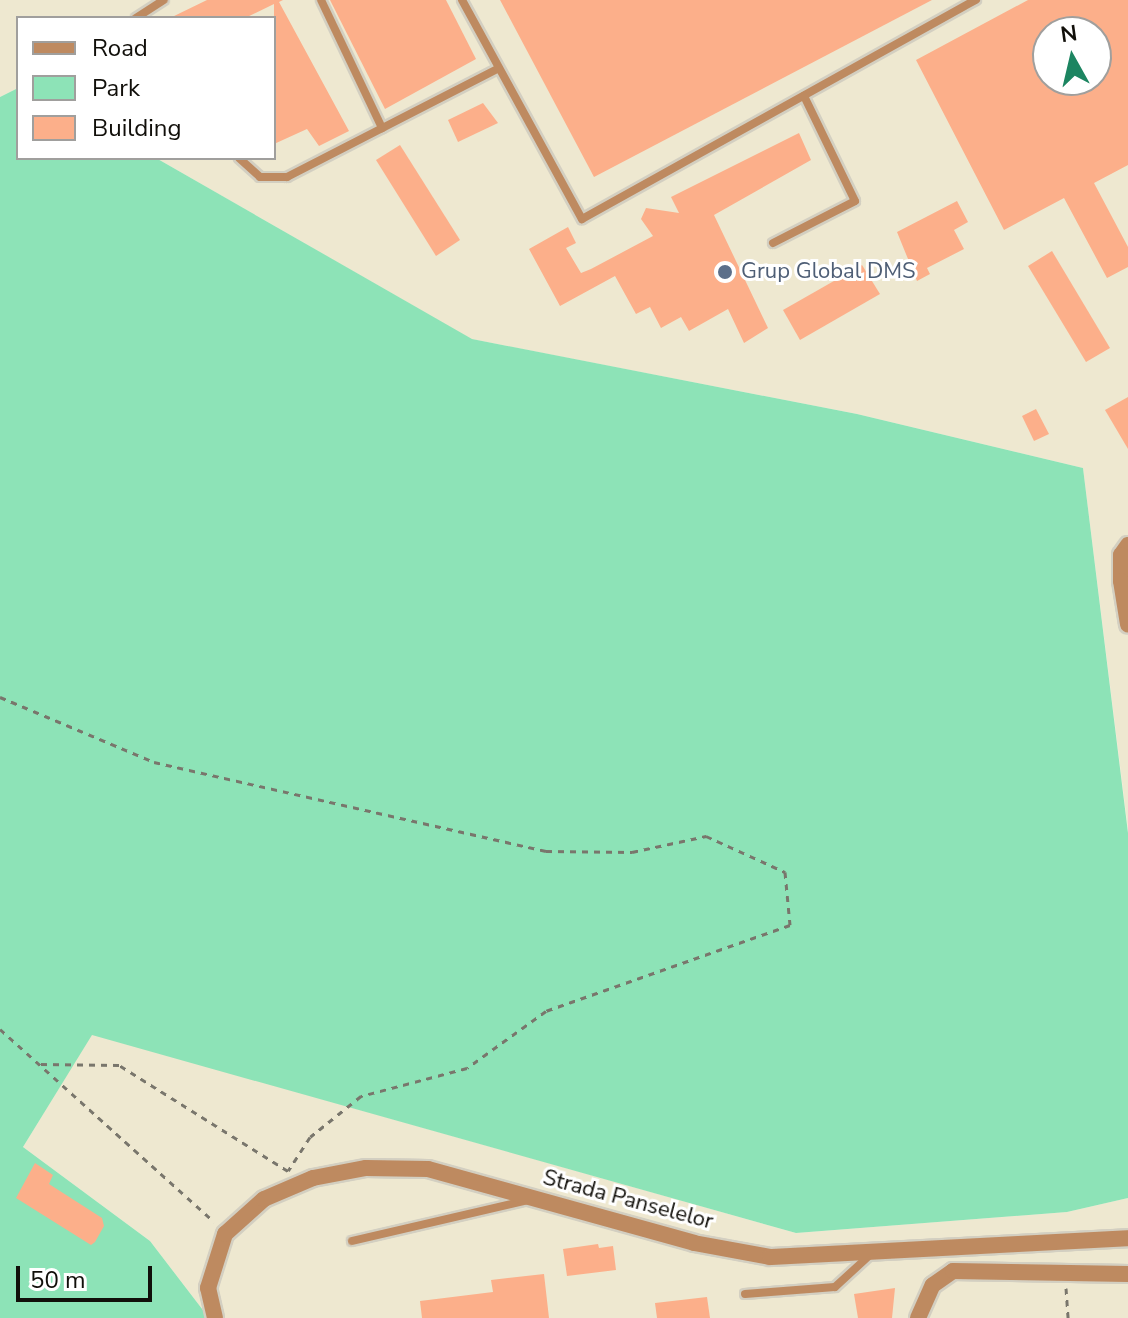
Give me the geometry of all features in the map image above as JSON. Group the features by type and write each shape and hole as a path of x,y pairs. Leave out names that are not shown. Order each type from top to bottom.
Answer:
{"street":[{"path":"1128,545 1121,555 1121,581 1128,624"},
{"name":"Strada Panselelor","path":"225,1234 264,1199 313,1178 366,1168 428,1169 694,1243 770,1257 1128,1238"},
{"path":"215,1318 208,1288 225,1234"},
{"path":"918,1318 933,1285 953,1271 1128,1274"}],"lane":[{"path":"139,16 164,0"},
{"path":"321,0 382,128"},
{"path":"462,0 582,219 976,0"},
{"path":"241,160 260,177 281,179 499,68"},
{"path":"773,243 855,201 804,96"},
{"path":"352,1241 537,1198"},
{"path":"745,1294 835,1287 873,1252"}],"path":[{"path":"0,697 154,762 546,851 632,852 706,836 785,872 790,925 546,1011 467,1068 361,1096 310,1137 288,1171 119,1065 40,1064"},
{"path":"0,1029 225,1234"},
{"path":"1064,1272 1068,1318"}],"shaded area":[{"path":"0,0 1128,0 1128,830 1083,468 857,414 471,339 159,160 276,160 276,16 16,16 16,89 0,97"},
{"path":"92,1034 796,1233 1067,1212 1128,1198 1128,1318 209,1318 150,1241 23,1147"}],"green space":[{"path":"16,89 16,160 159,160 472,339 857,414 1083,468 1128,833 1128,1198 1067,1212 796,1233 92,1035 23,1147 150,1241 209,1318 0,1318 0,97"}],"building":[{"path":"207,0 283,0 279,2 349,131 319,146 307,129 276,143 274,4 249,16 174,16"},
{"path":"330,0 446,0 476,59 385,109"},
{"path":"500,0 932,0 594,177"},
{"path":"1028,0 1128,0 1128,165 1094,183 1128,247 1128,267 1107,278 1064,198 1004,230 916,60"},
{"path":"483,103 498,123 458,142 448,120"},
{"path":"799,133 811,160 714,215 768,328 744,343 728,309 689,331 681,317 661,328 650,307 636,314 615,276 560,306 529,249 568,227 576,243 566,248 581,273 591,269 653,236 641,219 646,208 679,213 671,197"},
{"path":"400,145 460,240 436,256 376,160"},
{"path":"957,201 968,222 954,230 964,249 927,268 930,274 917,281 897,232"},
{"path":"1052,251 1110,348 1086,362 1028,266"},
{"path":"862,265 880,294 800,340 783,310"},
{"path":"1128,397 1128,449 1105,410"},
{"path":"1036,409 1049,434 1034,441 1022,416"},
{"path":"35,1163 53,1175 49,1184 102,1218 104,1226 91,1245 16,1198"},
{"path":"598,1244 599,1248 613,1246 616,1270 567,1276 563,1249"},
{"path":"544,1274 549,1318 422,1318 420,1301 493,1292 491,1280"},
{"path":"895,1288 892,1318 858,1318 854,1294"},
{"path":"707,1297 710,1318 657,1318 655,1303"}],"place":[{"name":"Grup Global DMS","path":"725,272"}]}
